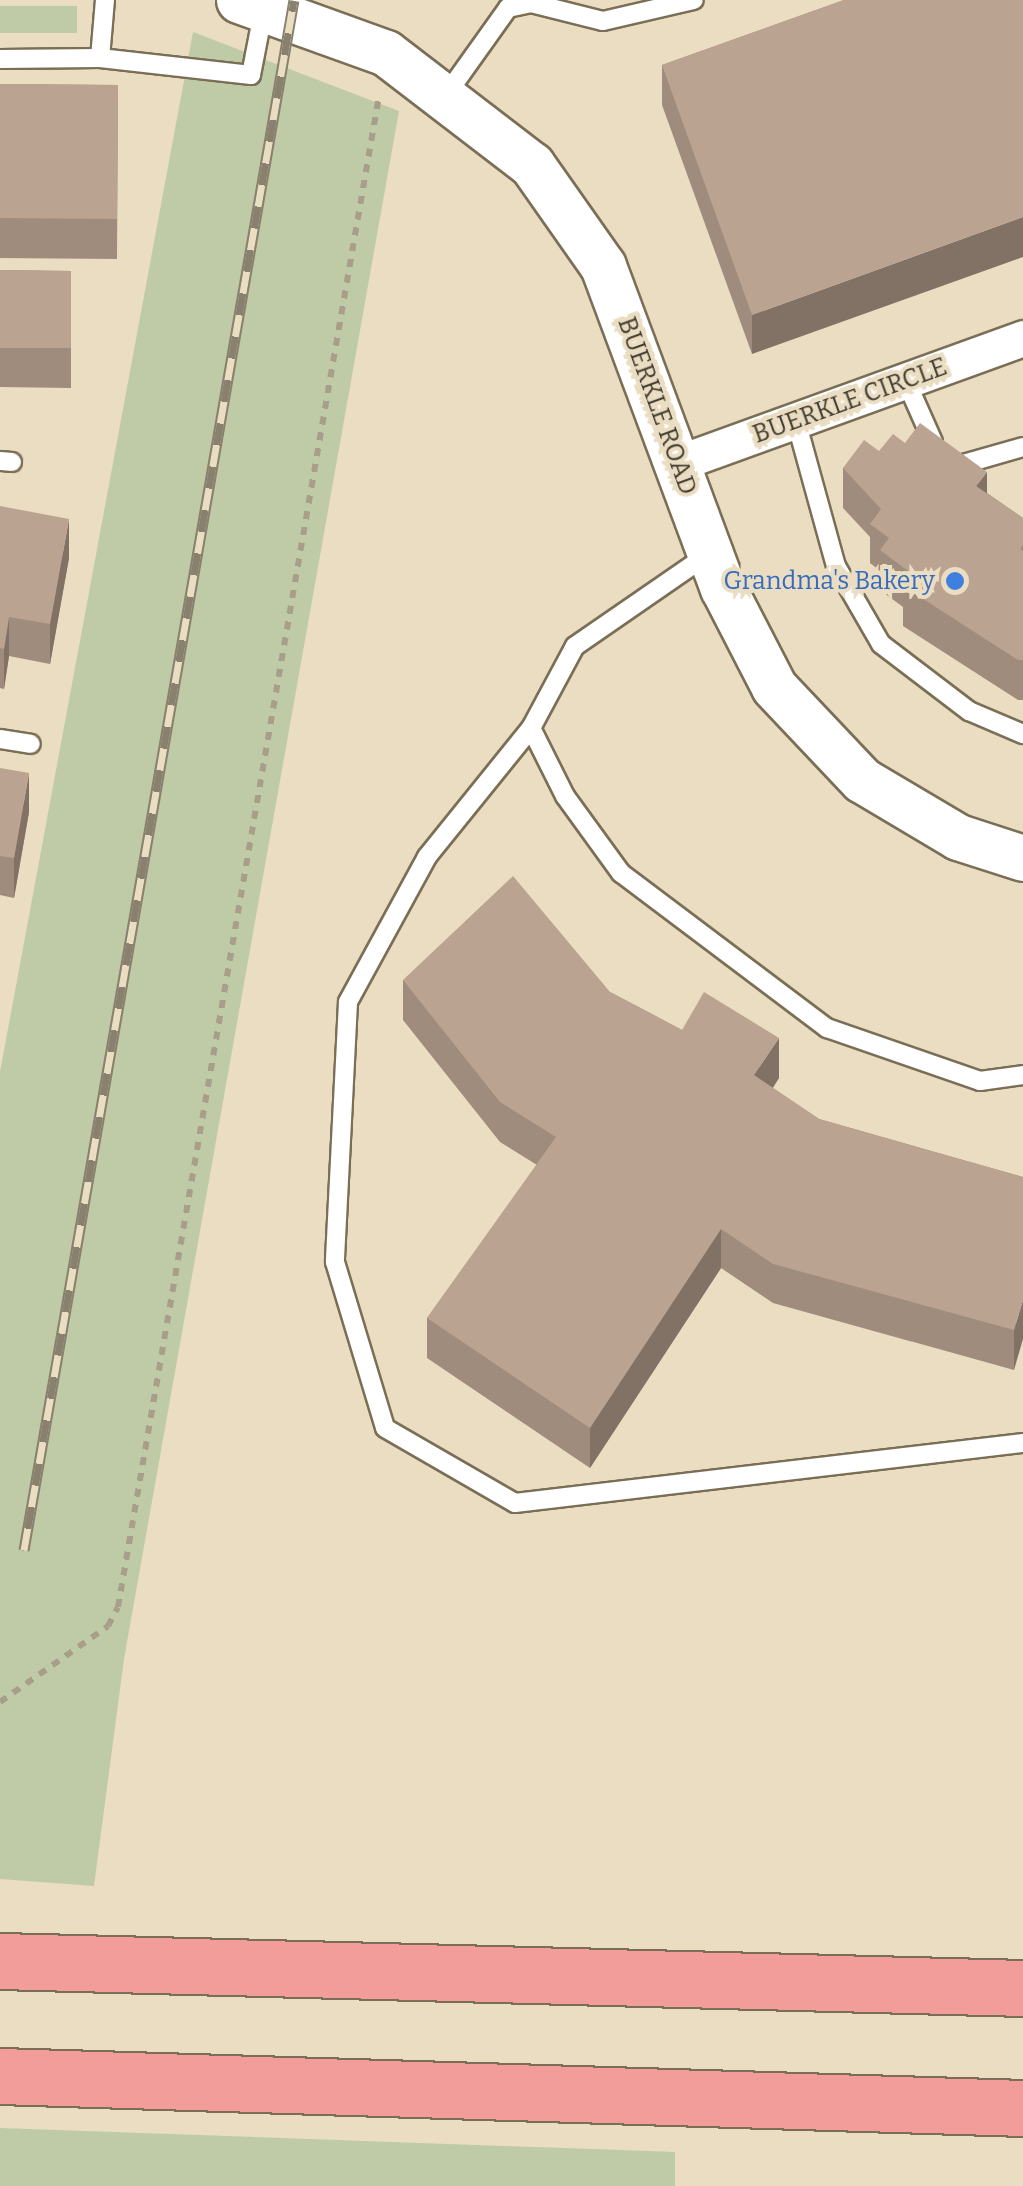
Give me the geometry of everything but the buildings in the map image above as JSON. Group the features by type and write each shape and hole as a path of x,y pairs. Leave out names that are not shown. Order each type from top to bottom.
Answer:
{"highway":[{"path":"0,1961 1023,1988"},
{"path":"0,2076 1023,2108"}],"street":[{"name":"BUERKLE ROAD","path":"252,4 386,53 446,95 532,166 570,211 624,314 744,636 812,734 911,813 1023,858"},
{"name":"BUERKLE CIRCLE","path":"678,463 1023,338"}],"lane":[{"path":"100,58 105,0"},
{"path":"446,95 508,8 531,3 603,21 694,0"},
{"path":"0,59 100,58 251,74 252,4"},
{"path":"906,380 923,434 970,475 1023,446"},
{"path":"796,420 836,566 882,644 970,711 1023,734"},
{"path":"710,553 575,646 531,728 427,857 348,1002 335,1262 385,1428 515,1503 1023,1443"},
{"path":"531,728 620,873 710,948 827,1028 914,1064 980,1081 1023,1074"},
{"path":"0,739 31,744"}],"path":[{"path":"0,1702 108,1626 118,1607 386,53"}],"green space":[{"path":"0,6 77,6 77,33 0,33"},
{"path":"193,32 399,111 124,1659 94,1886 0,1879 0,1072"},
{"path":"0,2128 675,2152 675,2186 0,2186"}],"railway":[{"path":"24,1550 294,0"}],"place":[{"name":"Grandma's Bakery","path":"955,581"}]}
